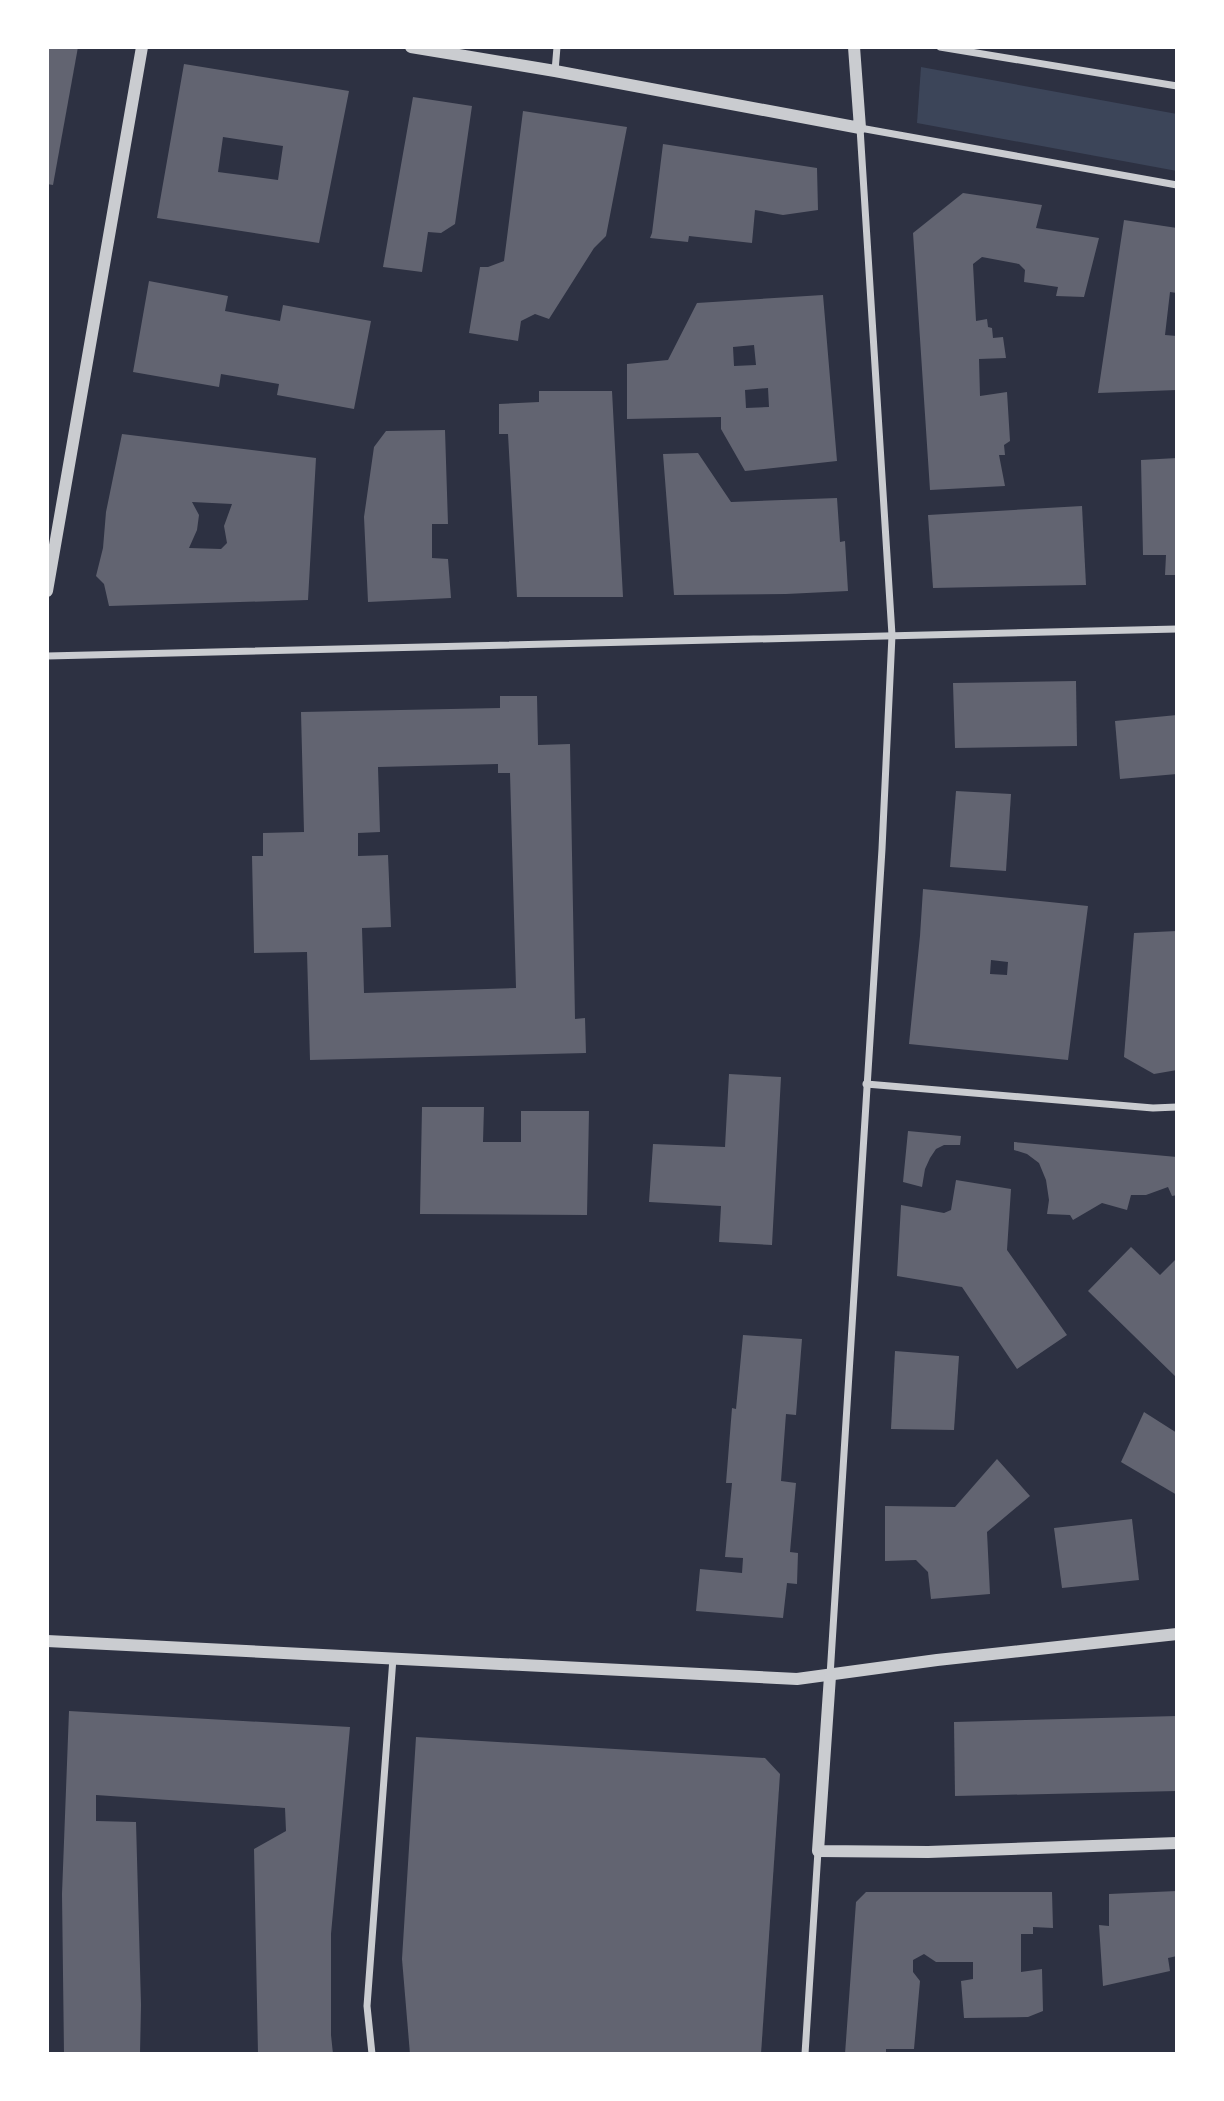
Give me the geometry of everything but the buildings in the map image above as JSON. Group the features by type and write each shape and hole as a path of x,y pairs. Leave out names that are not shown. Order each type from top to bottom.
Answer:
{"street":[{"path":"47,591 142,47"},
{"path":"411,47 1177,185"},
{"path":"555,71 557,47"},
{"path":"805,2054 882,849 892,635 854,47"},
{"path":"940,47 1177,86"},
{"path":"47,656 1177,629"},
{"path":"866,1084 1153,1108 1177,1107"},
{"path":"47,1641 797,1679 937,1660 1177,1634"},
{"path":"372,2054 367,2006 393,1658"},
{"path":"818,1851 928,1852 1177,1843"}],"shaded area":[{"path":"921,67 1177,114 1177,171 917,123"}]}
